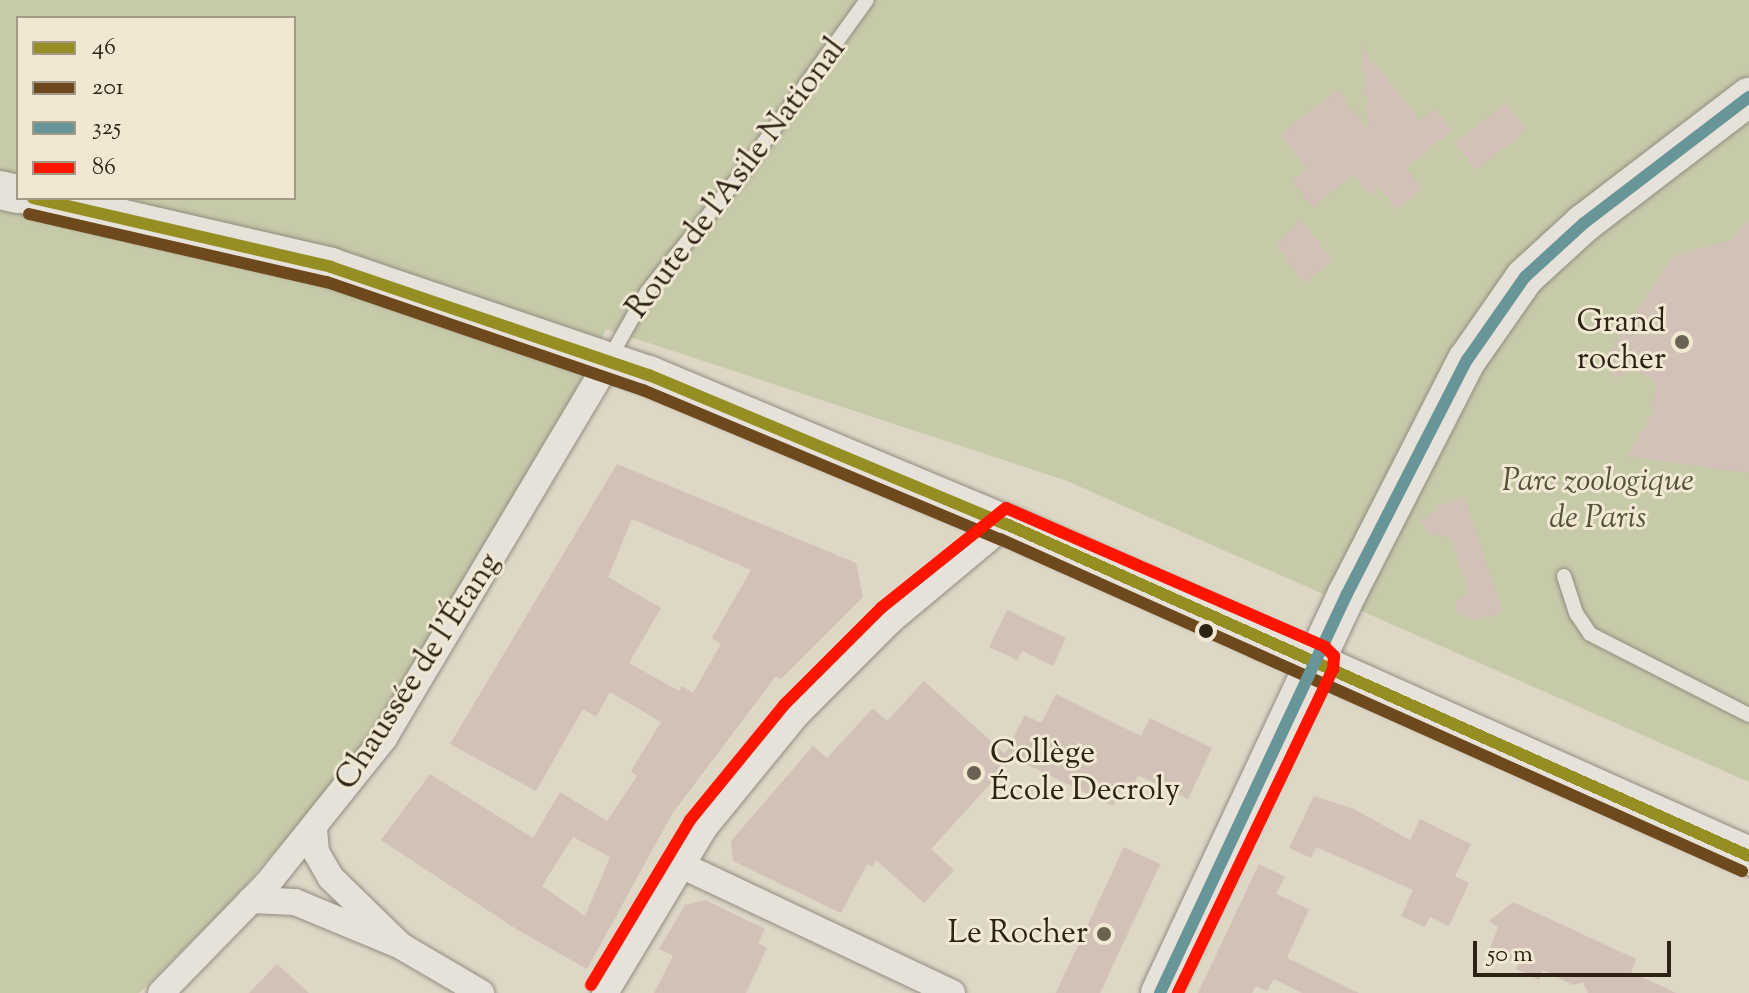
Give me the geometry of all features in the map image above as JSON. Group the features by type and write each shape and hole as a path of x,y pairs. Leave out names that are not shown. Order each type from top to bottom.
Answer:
{"main road":[{"path":"1160,993 1319,662 1341,607 1443,404 1525,277 1584,223 1749,97"},
{"path":"42,200 331,267 609,360 1006,524 1749,856"}],"street":[{"name":"Chaussée de l'Étang","path":"161,993 314,830 409,699 609,360"},
{"path":"605,993 679,864 796,715 891,620 1006,524"},
{"path":"314,830 316,852 331,878 401,946"},
{"path":"679,864 952,993"},
{"path":"251,900 295,902 401,946 481,993"}],"lane":[{"name":"Route de l'Asile National","path":"609,360 647,292 742,173 867,0"},
{"path":"1564,576 1576,613 1590,634 1749,715"}],"green space":[{"name":"Parc zoologique de Paris","path":"0,0 1749,0 1749,782 1067,481 606,329 570,402 382,718 334,783 228,905 139,993 0,993"}],"building":[{"path":"1361,46 1420,120 1435,108 1452,130 1406,168 1422,189 1396,209 1379,187 1371,195 1354,174 1313,207 1293,182 1307,169 1280,135 1337,90 1369,133"},
{"path":"1506,103 1527,130 1476,170 1455,143"},
{"path":"1300,219 1333,260 1305,283 1277,246"},
{"name":"Grand rocher","path":"1749,219 1749,473 1628,456 1652,414 1655,380 1634,370 1614,379 1608,354 1673,256 1732,240"},
{"path":"617,464 856,563 863,597 781,679 776,676 672,814 587,969 516,929 381,840 430,774 533,838 560,792 607,821 637,776 631,771 661,722 610,692 596,717 583,709 536,791 450,744","holes":["632,519 751,570 712,638 721,644 693,693 682,686 679,691 629,663 661,608 608,577","573,837 610,857 585,916 542,886"]},
{"path":"1464,497 1503,612 1475,621 1456,612 1456,602 1469,592 1451,538 1429,533 1420,521 1437,512 1436,507"},
{"path":"1007,610 1066,638 1053,666 1022,651 1017,660 989,647"},
{"path":"924,681 1005,754 1025,715 1041,723 1056,694 1141,736 1150,718 1212,748 1188,799 1138,775 1133,786 1124,782 1113,806 1007,755 1012,760 931,849 954,870 924,903 876,860 873,867 867,864 841,913 733,861 731,841 813,746 827,758 873,708 887,721"},
{"path":"1314,796 1354,809 1410,840 1420,819 1471,844 1455,876 1469,883 1449,926 1430,917 1425,927 1401,916 1413,890 1316,847 1311,858 1289,848"},
{"name":"Le Rocher","path":"1124,847 1160,864 1100,993 1056,993"},
{"path":"1259,864 1285,877 1276,894 1309,909 1287,958 1359,993 1302,993 1274,979 1267,991 1256,986 1252,993 1198,993"},
{"path":"705,900 765,929 758,943 767,948 746,993 654,993 673,956 659,949 685,905"},
{"path":"1513,902 1636,959 1631,972 1676,993 1588,993 1583,982 1573,985 1543,970 1539,980 1516,969 1518,964 1489,952 1498,927 1489,921"},
{"path":"277,964 309,993 249,993"}],"transit line":[{"name":"325","path":"1160,993 1347,594 1467,360 1525,277 1584,223 1749,97"},
{"name":"46","path":"42,200 331,267 649,375 1006,524 1749,856"},
{"name":"201","path":"29,214 327,282 643,390 1000,539 1742,871"},
{"name":"86","path":"591,985 690,820 784,705 881,608 1006,508 1325,647 1334,656 1333,669 1178,993"}],"place":[{"name":"Grand rocher","path":"1682,342"},
{"name":"Collège École Decroly","path":"974,773"},
{"name":"Le Rocher","path":"1104,934"}]}
